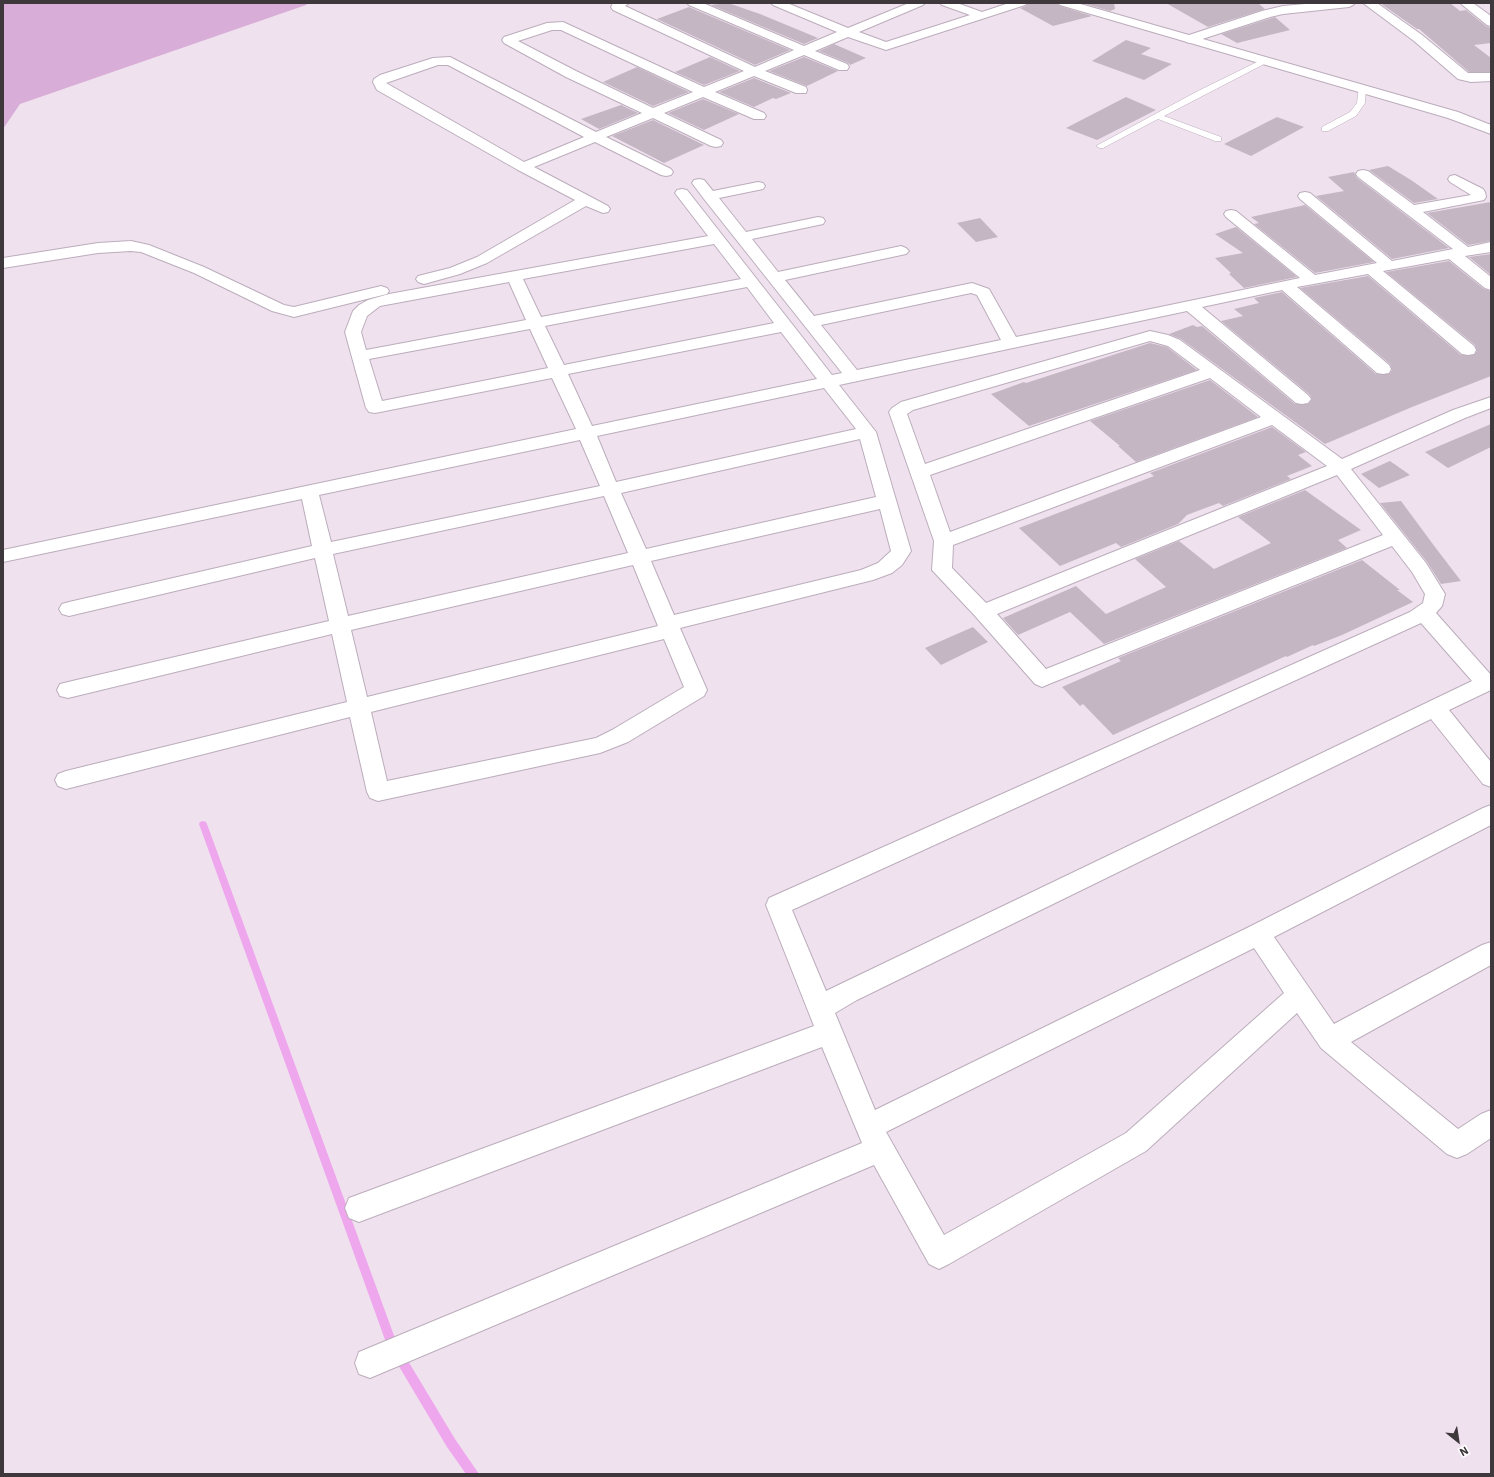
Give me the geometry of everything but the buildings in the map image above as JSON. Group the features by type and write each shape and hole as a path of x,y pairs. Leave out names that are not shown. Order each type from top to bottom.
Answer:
{"main road":[{"path":"623,3 618,4 617,7 754,71 801,90"},
{"path":"693,3 843,68"},
{"path":"777,3 847,32 886,46 1021,3"},
{"path":"523,167 802,50 919,3"},
{"path":"946,3 980,15"},
{"path":"1190,39 1251,18 1278,6 1349,3"},
{"path":"1369,3 1418,38 1463,76 1471,78 1491,76"},
{"path":"1466,3 1491,22"},
{"path":"1071,4 1453,115 1491,130"},
{"path":"796,11 810,6"},
{"path":"890,15 904,20"},
{"path":"716,143 571,74 508,40 551,26 563,26 703,92 759,116"},
{"path":"919,26 933,31"},
{"path":"603,209 523,167 382,87 379,82 385,78 436,61 450,61 594,137 666,172"},
{"path":"1363,174 1412,210 1491,285"},
{"path":"1412,210 1479,197 1478,192 1455,179"},
{"path":"699,183 853,376"},
{"path":"709,196 758,186"},
{"path":"66,780 358,707 866,576 885,568 895,560 901,551 867,432 682,193"},
{"path":"1305,196 1389,266"},
{"path":"3,264 98,248 131,246 144,248 199,270 278,308 294,312 455,271 470,265 586,200"},
{"path":"1231,214 1312,280"},
{"path":"742,237 818,221"},
{"path":"717,239 374,303 365,308 356,322 353,332 375,408 785,326"},
{"path":"3,556 309,490 1285,285 1491,247"},
{"path":"774,278 901,251"},
{"path":"1371,269 1468,350"},
{"path":"309,490 378,792 600,745 620,736 696,690 586,432 514,276"},
{"path":"360,356 750,282"},
{"path":"1285,285 1383,369"},
{"path":"810,322 972,288 983,292 1011,343"},
{"path":"1190,305 1302,399"},
{"path":"1299,994 1136,1142 939,1254 874,1138 778,905 1416,617 1432,606 1435,594 1419,568 1394,538 1340,467 1174,343 1162,338 1150,336 907,406 898,412 944,541 942,570 983,612 1042,679 1394,538"},
{"path":"919,472 1212,372"},
{"path":"983,612 1340,467 1459,414 1491,402"},
{"path":"944,541 1274,418"},
{"path":"69,609 323,550 611,489 867,432"},
{"path":"68,690 340,625 887,501"},
{"path":"359,1208 825,1020 848,992 1486,683 1423,612"},
{"path":"1435,708 1491,778"},
{"path":"370,1363 874,1138 1258,934 1491,814"},
{"path":"1258,934 1330,1040 1457,1145 1491,1123"},
{"path":"1330,1040 1491,953"}],"lane":[{"path":"1100,146 1266,61"},
{"path":"1325,129 1353,114 1361,103 1362,88"},
{"path":"1156,116 1218,139"}],"shaded area":[{"path":"3,3 308,3 306,5 20,104 3,129"}],"waterway":[{"path":"203,824 392,1344 451,1443 473,1474"}]}
